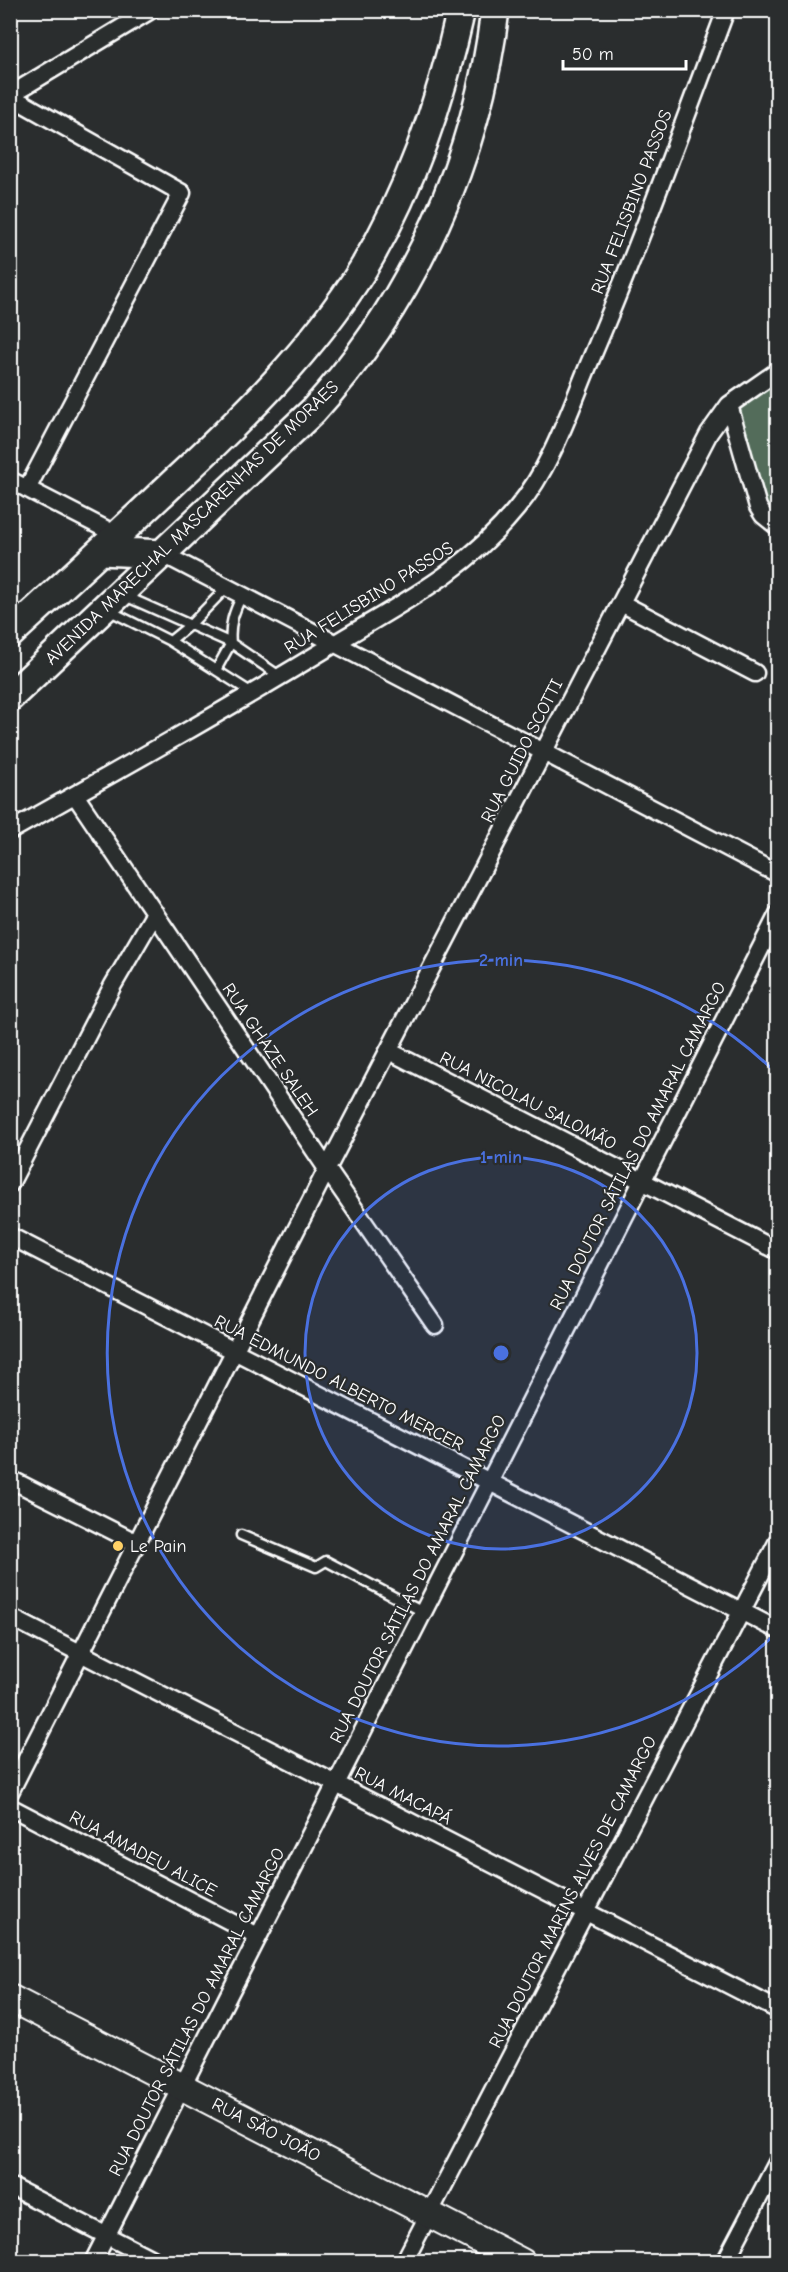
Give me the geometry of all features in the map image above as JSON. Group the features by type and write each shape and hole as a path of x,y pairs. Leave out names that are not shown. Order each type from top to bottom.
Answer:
{"highway":[{"path":"10,634 219,440 285,373 312,341 363,268 385,228 423,146 449,63 461,10"},
{"name":"AVENIDA MARECHAL MASCARENHAS DE MORAES","path":"10,697 313,411 372,338 415,266 453,183 484,78 495,10"},
{"path":"219,440 229,451 239,482"},
{"path":"109,543 163,554"}],"main road":[{"name":"RUA SÃO JOÃO","path":"10,1998 522,2262"}],"street":[{"path":"27,489 182,193 10,96 131,16 151,10"},
{"name":"RUA FELISBINO PASSOS","path":"10,831 281,677 452,572 498,530 519,506 536,481 573,402 620,289 726,10"},
{"name":"RUA GUIDO SCOTTI","path":"10,1792 327,1169 709,433 729,405 777,371"},
{"path":"729,405 758,507 763,515 777,527"},
{"path":"10,480 109,543"},
{"path":"163,554 777,874"},
{"path":"621,603 755,673"},
{"name":"RUA GHAZE SALEH","path":"75,795 435,1325"},
{"path":"10,1184 113,985 155,913"},
{"name":"RUA DOUTOR SÁTILAS DO AMARAL CAMARGO","path":"93,2262 777,914"},
{"name":"RUA NICOLAU SALOMÃO","path":"388,1051 777,1251"},
{"name":"RUA EDMUNDO ALBERTO MERCER","path":"10,1236 777,1630"},
{"path":"10,1479 137,1543"},
{"name":"RUA DOUTOR MARINS ALVES DE CAMARGO","path":"404,2262 777,1541"},
{"name":"RUA MACAPÁ","path":"10,1617 777,2010"},
{"name":"RUA AMADEU ALICE","path":"10,1807 258,1936"},
{"path":"725,2262 777,2161"},
{"path":"10,2186 158,2262"}],"lane":[{"path":"170,641 191,624 227,587"},
{"path":"216,670 231,643 230,628 242,595"},
{"path":"113,601 191,624 231,643 281,677"},
{"path":"113,601 170,641 252,693"},
{"path":"241,1535 316,1567 326,1561 423,1612"}],"green space":[{"path":"777,380 777,517 765,500 739,408"}],"place":[{"name":"Le Pain","path":"118,1546"}]}
